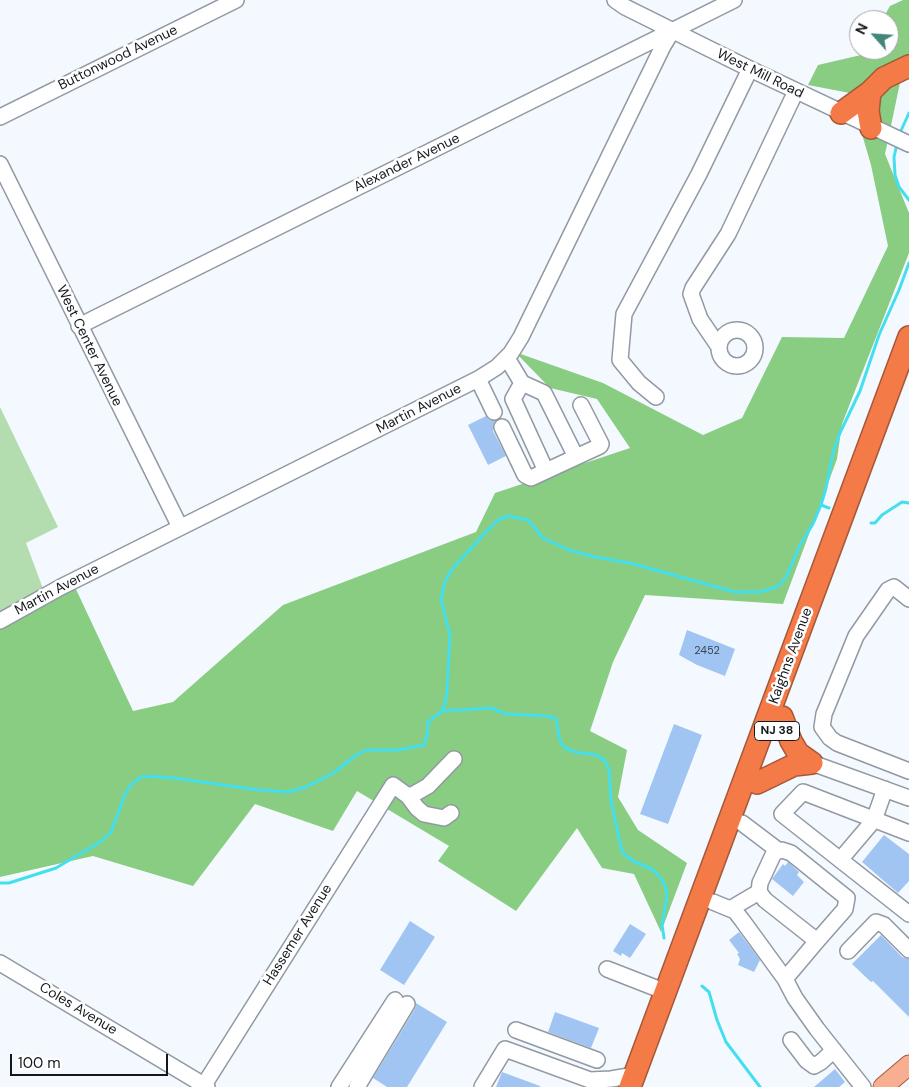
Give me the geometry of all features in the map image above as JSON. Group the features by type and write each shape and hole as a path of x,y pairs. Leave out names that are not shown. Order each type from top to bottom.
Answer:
{"highway":[{"path":"841,113 870,92 884,78 909,66"},
{"path":"870,92 868,111 880,132"},
{"name":"Kaighns Avenue","path":"637,1083 666,992 909,337"},
{"name":"Kaighns Avenue","path":"637,1083 722,905 742,823 909,375"},
{"path":"782,717 791,741 798,753 812,763"},
{"path":"757,783 794,764 812,763"}],"main road":[{"path":"883,1087 907,1071"}],"street":[{"name":"Buttonwood Avenue","path":"0,117 236,0"},
{"name":"West Mill Road","path":"614,0 672,31 880,132 909,144"},
{"name":"Alexander Avenue","path":"79,326 734,0"},
{"name":"Martin Avenue","path":"0,621 61,587 478,379 497,367 507,358 521,337 672,31"},
{"path":"656,397 640,383 620,360 624,314 699,174 750,69"},
{"path":"719,347 700,319 691,294 728,234 796,91"},
{"name":"West Center Avenue","path":"0,164 180,527"},
{"path":"507,358 522,384 544,393 576,457"},
{"path":"478,379 494,412"},
{"path":"522,384 513,399 546,471"},
{"path":"502,427 526,475 531,478 602,444 581,405"},
{"path":"909,598 894,587 888,590 856,636 824,714 822,727 837,744 909,771"},
{"path":"451,813 444,818 424,814 408,796 428,786 454,759"},
{"path":"812,763 909,798"},
{"name":"Hassemer Avenue","path":"206,1086 393,785 408,796"},
{"path":"840,860 874,820 885,789"},
{"path":"909,833 803,792 782,814 909,914"},
{"path":"742,823 779,851"},
{"path":"785,979 817,942 845,909 847,898 791,853 779,851 773,855 760,884 759,892 765,900 817,942"},
{"path":"722,905 759,892"},
{"path":"722,905 735,911 742,920 785,979 795,998 863,1087"},
{"path":"848,952 876,922 884,925 909,950"},
{"name":"Coles Avenue","path":"2,969 206,1086"},
{"path":"607,969 666,992"},
{"path":"340,1087 401,1002 357,1087"},
{"path":"516,1030 597,1060"},
{"path":"790,1040 807,1061 814,1066 834,1050"},
{"path":"482,1087 505,1050 595,1084 611,1080 637,1083"}],"green space":[{"path":"903,0 909,0 909,57 905,59 885,154 909,213 909,253 842,424 837,459 783,604 645,595 613,662 590,731 627,750 618,797 638,830 687,863 661,932 634,874 602,868 577,828 516,911 438,861 449,846 357,791 333,831 255,804 193,886 93,856 0,877 0,623 74,585 133,711 173,702 283,605 476,532 495,493 630,448 597,399 550,388 515,352 603,383 703,435 742,418 782,337 844,338 888,246 871,165 850,93 808,85 818,65 849,58 849,60 899,60 899,10 888,10 890,6"},
{"path":"0,407 58,527 26,543 45,594 0,623"}],"building":[{"path":"486,416 489,420 495,421 493,431 506,456 488,465 468,425"},
{"path":"687,630 735,649 725,676 697,665 679,655"},
{"path":"674,724 702,735 668,824 640,814"},
{"path":"884,835 909,854 909,881 898,893 862,862"},
{"path":"788,862 799,872 797,875 804,882 793,896 772,879 783,864 785,866"},
{"path":"410,921 435,937 404,985 380,970"},
{"path":"630,924 646,934 630,958 622,953 621,956 613,951"},
{"path":"739,932 760,960 754,972 738,965 740,959 737,954 739,953 729,940"},
{"path":"881,935 902,957 909,959 909,1017 873,981 871,982 852,964"},
{"path":"416,1003 447,1022 407,1087 387,1087 373,1078 415,1009"},
{"path":"555,1012 599,1028 591,1048 548,1032"},
{"path":"835,1069 845,1082 839,1087 814,1087"},
{"path":"502,1072 540,1086 540,1087 496,1087"}],"waterway":[{"path":"899,135 909,113"},
{"path":"897,144 894,157 895,175 899,187 909,200"},
{"path":"0,883 9,883 56,868 100,842 111,832 125,794 130,786 139,778 147,776 174,778 259,790 288,792 306,787 335,772 356,755 367,750 398,750 424,745 428,722 442,711 446,700 450,635 441,599 445,581 453,568 486,532 498,520 508,516 528,520 543,538 569,550 595,557 630,563 735,592 760,592 777,587 787,575 821,505 839,435 860,391 879,335 909,263"},
{"path":"871,523 875,523 882,515 902,502 909,503"},
{"path":"821,505 829,508"},
{"path":"442,711 491,708 506,714 548,716 556,719 560,741 565,748 575,752 597,755 605,761 609,769 611,801 622,852 633,861 652,869 665,885 667,896 662,925 664,938"},
{"path":"702,986 709,992 726,1042 760,1087"}]}
